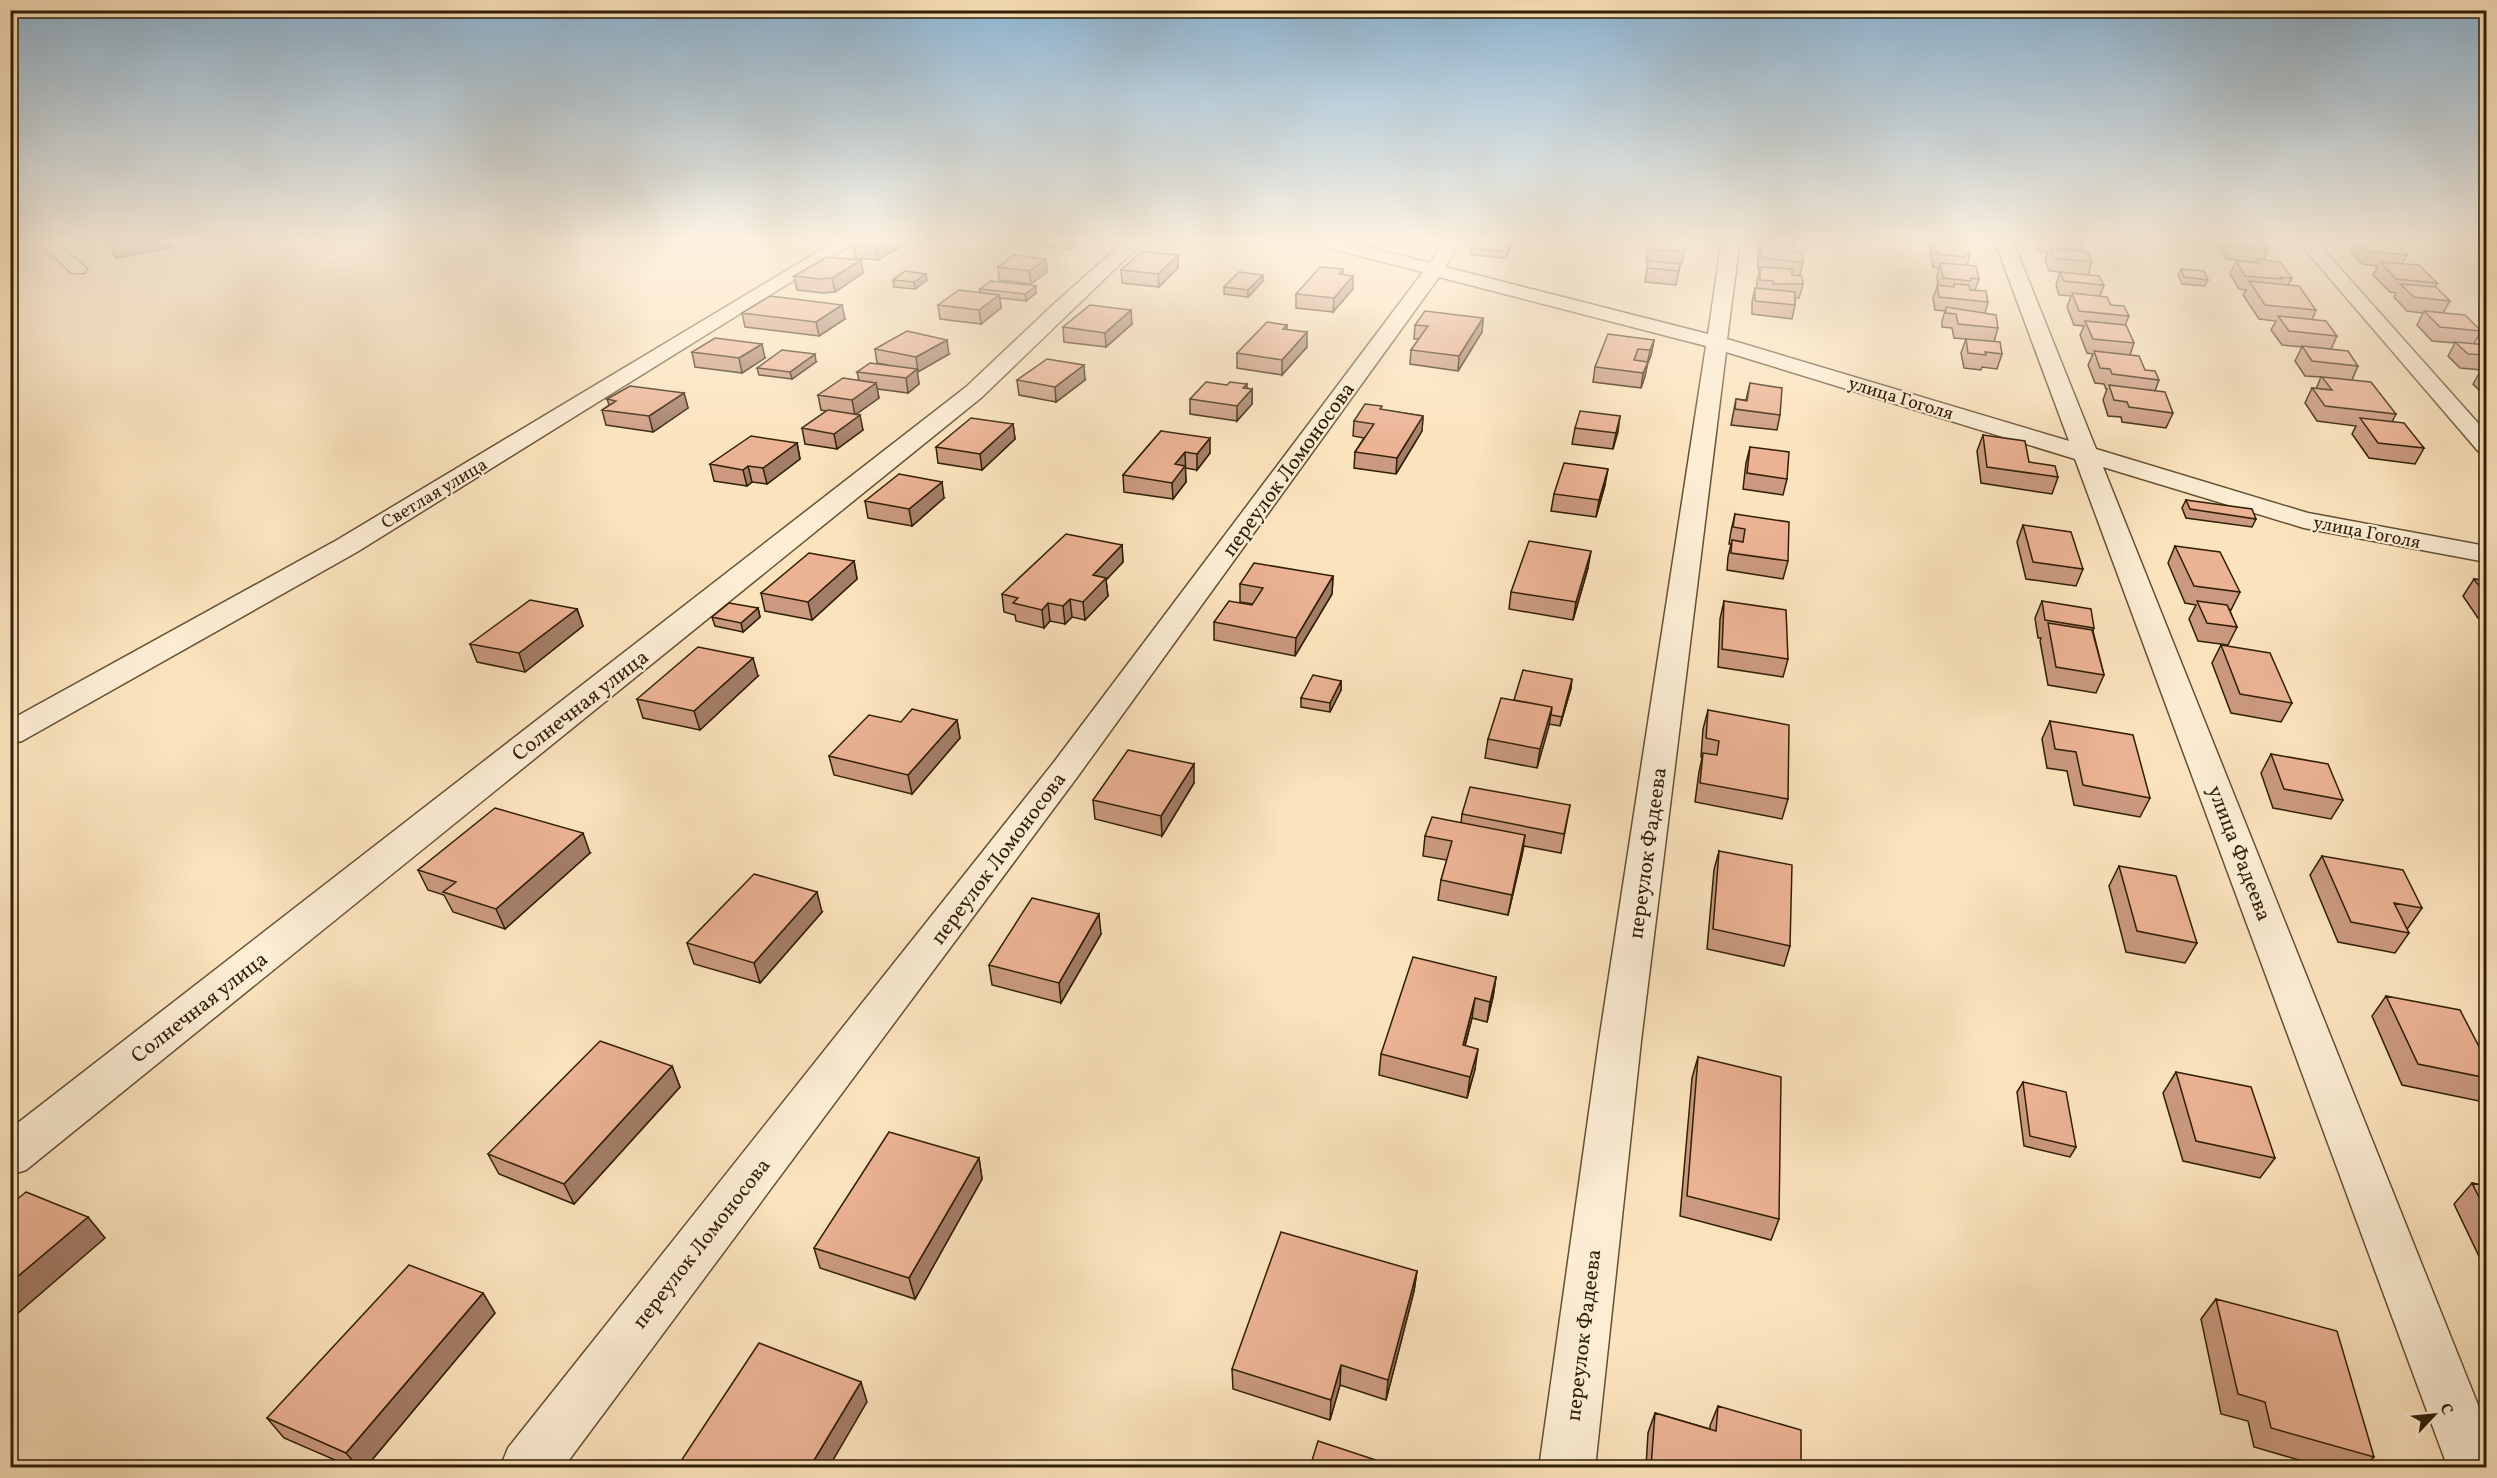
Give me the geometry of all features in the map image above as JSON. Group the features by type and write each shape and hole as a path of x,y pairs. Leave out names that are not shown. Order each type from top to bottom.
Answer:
{"street":[{"name":"Светлая улица","path":"10,734 347,546 739,308"},
{"name":"Солнечная улица","path":"10,1156 974,392 1061,308"},
{"name":"переулок Ломоносова","path":"528,1467 1066,769 1405,308"},
{"name":"улица Гоголя","path":"1612,308 2304,520 2487,554"},
{"name":"переулок Фадеева","path":"1567,1467 1620,1041 1722,308"},
{"name":"улица Фадеева","path":"2030,308 2476,1467"},
{"path":"2365,308 2487,446"}],"building":[{"path":"750,308 837,308 816,322 742,313"},
{"path":"1086,308 1131,310 1105,333 1063,327"},
{"path":"1946,308 1952,308 1996,315 1998,328 1958,324 1956,314 1946,313"},
{"path":"2078,308 2125,308 2129,316 2079,311"},
{"path":"1425,311 1483,318 1459,356 1411,350 1428,326 1415,325"},
{"path":"2424,311 2465,315 2481,331 2440,327"},
{"path":"2278,316 2326,321 2337,336 2289,331"},
{"path":"2085,321 2126,325 2134,343 2093,339"},
{"path":"1267,322 1287,325 1283,329 1307,332 1282,360 1237,353"},
{"path":"907,331 947,340 916,357 875,349"},
{"path":"1608,334 1654,340 1650,350 1638,349 1634,360 1648,362 1643,373 1595,367"},
{"path":"715,338 762,344 739,358 692,352"},
{"path":"1966,339 2000,342 2002,354 1968,353"},
{"path":"2455,342 2487,345 2487,355 2468,354"},
{"path":"2302,346 2348,351 2358,366 2312,361"},
{"path":"782,350 815,354 790,372 757,368"},
{"path":"2094,351 2139,356 2145,370 2155,371 2159,380 2112,374 2110,369 2100,368"},
{"path":"1047,359 1084,365 1055,387 1017,380"},
{"path":"870,363 917,369 906,378 857,372"},
{"path":"2322,377 2371,382 2396,414 2325,406 2312,388 2332,390"},
{"path":"843,378 876,383 852,400 818,395"},
{"path":"1206,382 1227,385 1230,382 1247,384 1243,388 1252,389 1237,406 1190,399"},
{"path":"1750,383 1782,388 1780,415 1735,409 1736,399 1747,401"},
{"path":"2109,385 2165,392 2173,413 2129,407 2127,402 2114,400"},
{"path":"630,386 684,393 649,416 602,410 616,401 607,399"},
{"path":"1365,404 1382,406 1380,409 1423,416 1397,458 1355,452 1374,424 1354,421"},
{"path":"828,410 860,415 834,434 802,428"},
{"path":"1580,411 1620,416 1616,433 1575,428"},
{"path":"971,418 1013,424 980,454 936,447"},
{"path":"2360,418 2404,423 2424,448 2378,443"},
{"path":"1161,431 1210,438 1197,454 1185,452 1175,464 1185,466 1172,483 1123,475"},
{"path":"1983,435 2025,441 2029,462 2055,466 2058,477 1987,467"},
{"path":"751,436 797,443 763,468 748,466 743,470 710,464"},
{"path":"1750,447 1789,452 1787,479 1747,473"},
{"path":"1564,463 1608,469 1599,500 1554,494"},
{"path":"899,474 942,482 909,509 865,501"},
{"path":"2186,500 2252,509 2256,519 2190,509"},
{"path":"1735,514 1789,522 1788,561 1731,553 1732,540 1743,542 1745,529 1733,527"},
{"path":"2023,525 2071,532 2083,569 2033,562"},
{"path":"1066,534 1122,545 1093,575 1106,578 1083,602 1070,599 1063,606 1048,603 1042,610 1013,603 1018,598 1002,594"},
{"path":"1529,541 1591,551 1576,602 1511,592"},
{"path":"2175,546 2220,552 2240,592 2194,586"},
{"path":"809,553 854,561 808,602 761,593"},
{"path":"1254,563 1333,576 1296,638 1214,622 1229,601 1252,605 1263,588 1240,584"},
{"path":"2474,579 2487,581 2487,597"},
{"path":"530,600 577,609 519,653 470,644"},
{"path":"1724,601 1786,610 1788,659 1722,649"},
{"path":"2042,601 2091,609 2094,628 2045,620"},
{"path":"2197,601 2227,605 2237,627 2207,623"},
{"path":"729,603 758,608 741,623 712,617"},
{"path":"2048,623 2092,630 2104,675 2056,667"},
{"path":"2221,645 2270,653 2292,703 2240,694"},
{"path":"698,647 753,658 694,711 637,699"},
{"path":"1523,670 1572,679 1562,717 1551,715 1552,707 1514,700"},
{"path":"1313,675 1341,681 1330,703 1301,698"},
{"path":"1501,698 1552,707 1540,749 1488,739"},
{"path":"912,709 957,720 908,775 829,756 869,715 901,722"},
{"path":"1708,710 1789,725 1788,799 1700,783 1703,753 1717,755 1719,741 1706,738"},
{"path":"2050,721 2133,735 2150,798 2083,785 2076,752 2055,749"},
{"path":"1128,750 1194,764 1161,816 1093,800"},
{"path":"2271,754 2328,764 2343,800 2284,789"},
{"path":"1470,787 1570,805 1564,834 1462,814"},
{"path":"495,808 583,833 496,909 443,892 456,882 418,870"},
{"path":"1432,817 1525,835 1512,895 1441,880 1452,841 1425,836"},
{"path":"1719,851 1792,865 1790,946 1713,929"},
{"path":"2322,856 2403,870 2422,908 2394,903 2409,933 2351,922"},
{"path":"2119,866 2176,876 2197,943 2137,931"},
{"path":"754,874 817,892 754,963 687,943"},
{"path":"1032,898 1099,914 1059,983 989,965"},
{"path":"1413,957 1496,977 1490,1002 1475,998 1463,1045 1478,1049 1470,1077 1381,1054"},
{"path":"2386,996 2460,1010 2487,1062 2487,1078 2418,1064"},
{"path":"600,1041 672,1066 564,1184 488,1154"},
{"path":"1698,1057 1781,1077 1779,1219 1687,1196"},
{"path":"2176,1072 2251,1087 2275,1158 2196,1141"},
{"path":"2023,1082 2066,1092 2076,1147 2030,1136"},
{"path":"889,1132 979,1158 909,1278 814,1248"},
{"path":"2472,1183 2487,1186 2487,1213"},
{"path":"26,1192 88,1217 10,1283 10,1205"},
{"path":"1281,1232 1417,1271 1388,1380 1341,1365 1331,1400 1232,1369"},
{"path":"409,1265 483,1293 346,1453 267,1418"},
{"path":"2216,1299 2337,1331 2374,1457 2271,1428 2265,1402 2238,1394"},
{"path":"759,1343 861,1382 810,1467 677,1467"},
{"path":"1718,1406 1801,1430 1801,1467 1651,1467 1655,1413 1716,1431"},
{"path":"1318,1441 1397,1467 1310,1467"}]}
